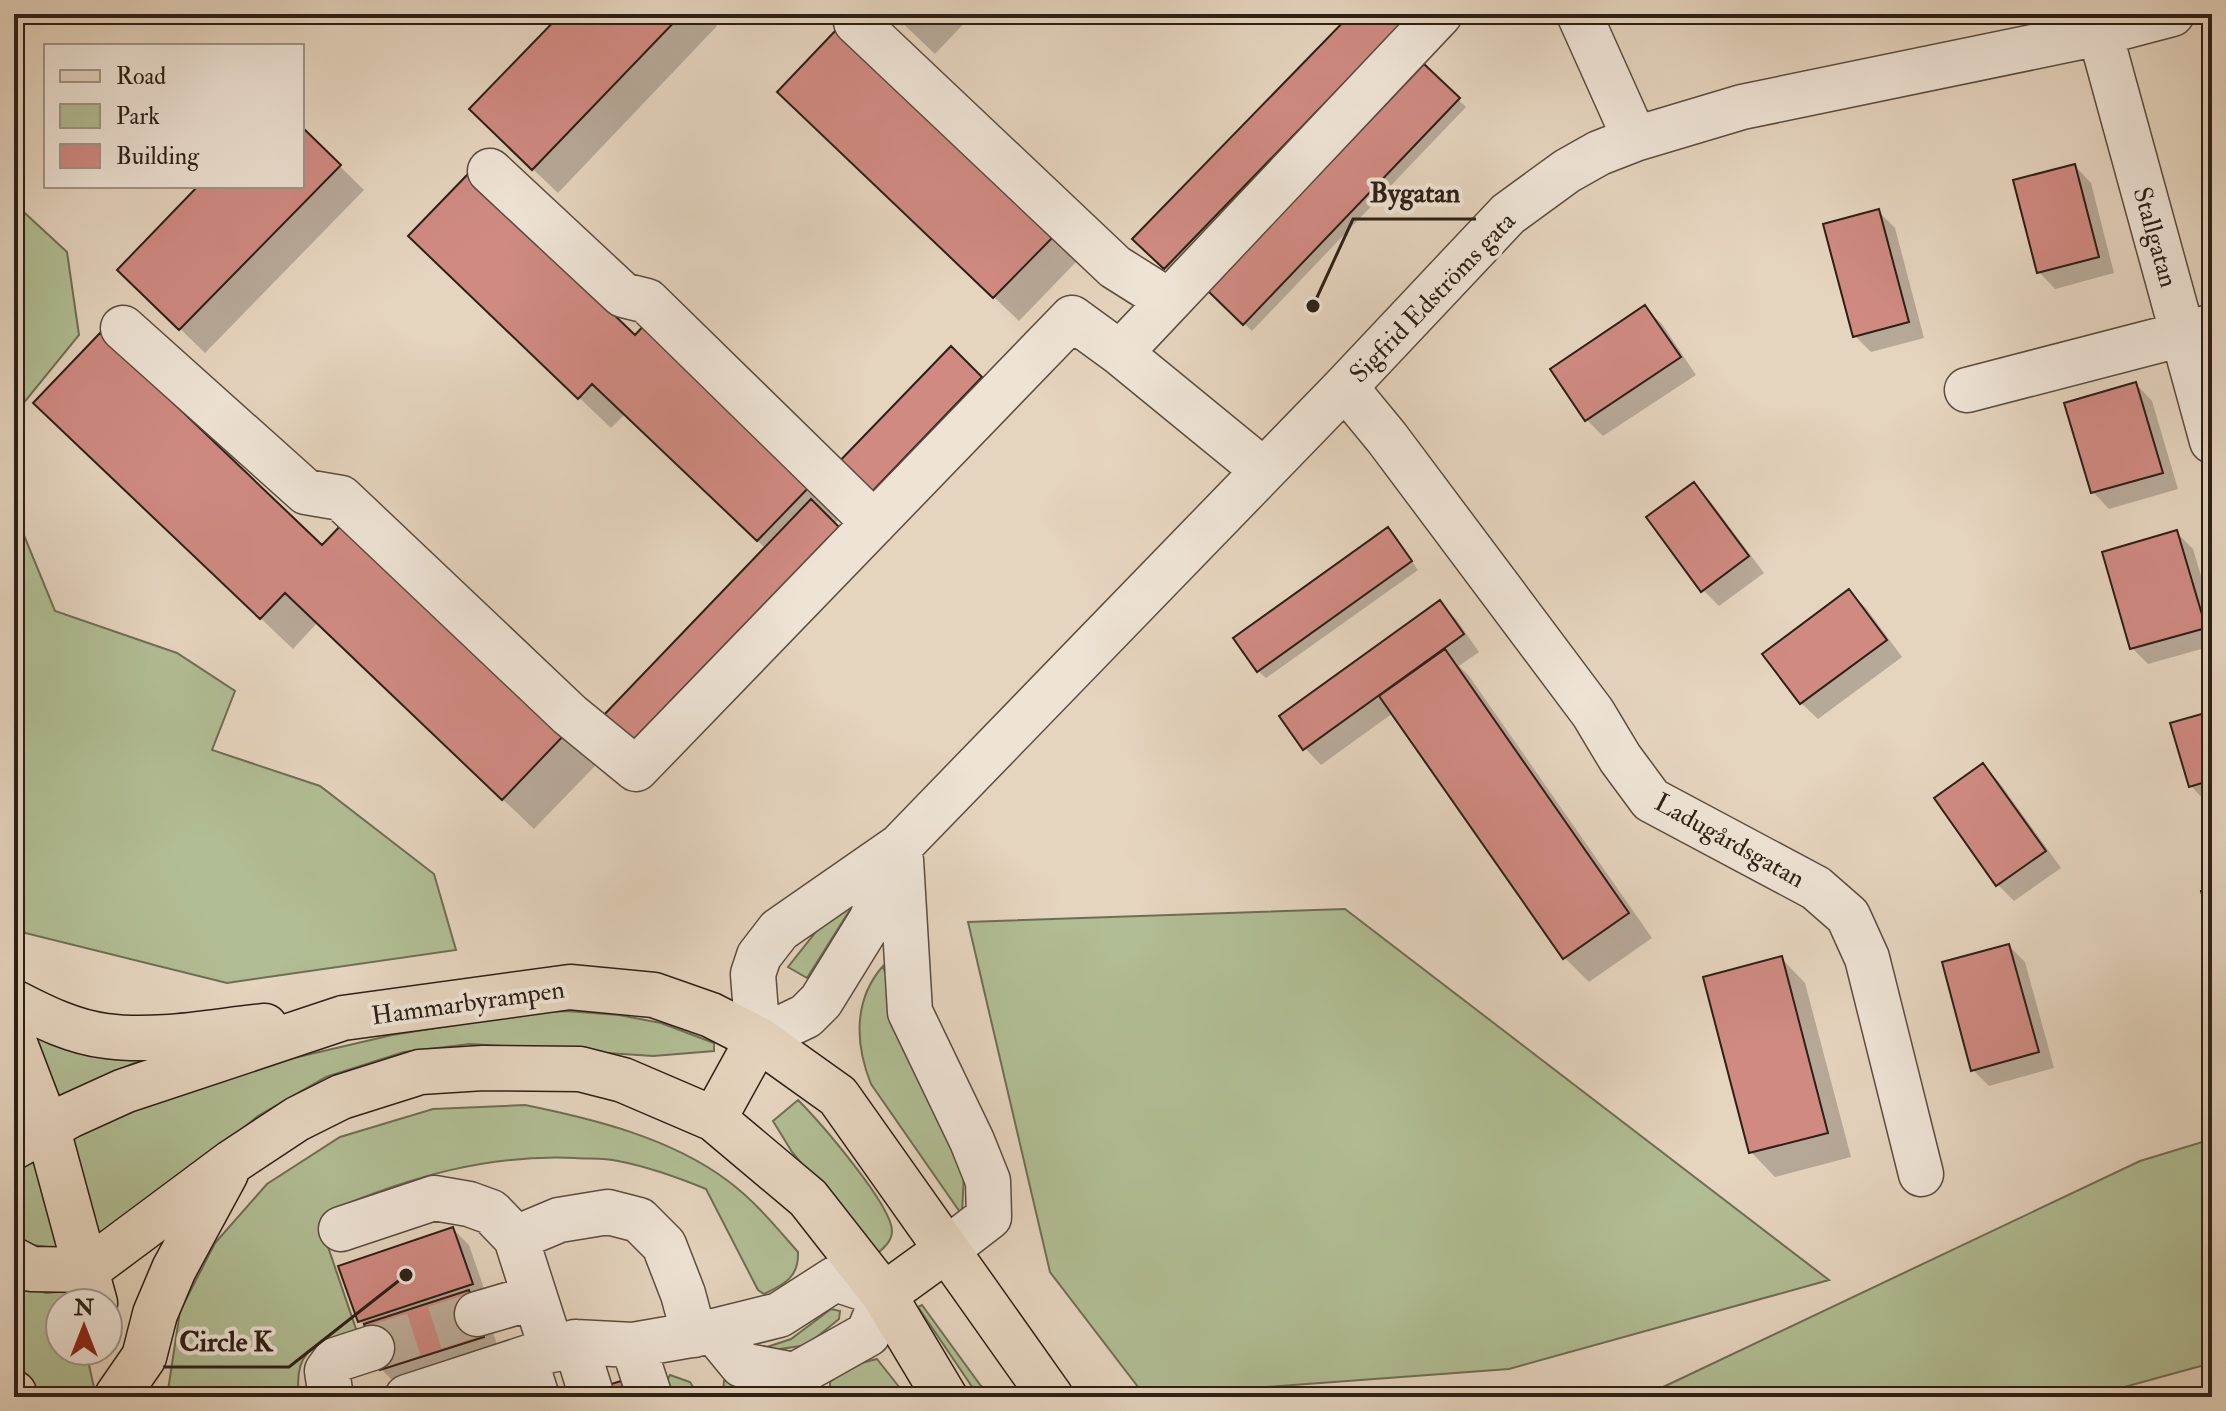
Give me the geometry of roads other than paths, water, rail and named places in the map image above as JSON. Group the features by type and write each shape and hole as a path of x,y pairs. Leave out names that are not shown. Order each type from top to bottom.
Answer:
{"main road":[{"name":"Hammarbyrampen","path":"31,1138 69,1116 124,1091 343,1018 570,987 654,995 711,1015 758,1039 838,1096 1051,1397"},
{"path":"14,1002 44,1018 116,1037 183,1035 343,1018"},
{"path":"714,1119 758,1039"},
{"path":"14,1041 31,1138 91,1286"},
{"path":"91,1286 232,1162 297,1119 341,1097 420,1072 483,1068 580,1069 623,1080 714,1119 808,1198 884,1295 945,1397"},
{"path":"117,1396 144,1357 155,1314 174,1269 232,1162"},
{"path":"884,1295 946,1250"},
{"path":"14,1260 31,1269 91,1286"},
{"path":"110,1367 117,1396"}],"street":[{"path":"1120,353 1440,14"},
{"path":"1579,14 1635,139"},
{"name":"Sigfrid Edströms gata","path":"900,846 871,920 821,1001 806,1016 758,1039 753,974 759,956 779,930 900,846 1345,387 1508,214 1567,171 1599,153 1635,139 1742,107 2100,33 2172,14"},
{"path":"856,22 1115,267 1169,301"},
{"name":"Stallgatan","path":"2100,33 2198,330 2212,441"},
{"path":"490,171 623,295 647,301 874,523"},
{"path":"123,328 306,492 341,498 570,715 636,769 1072,318 1120,353 1263,470"},
{"path":"1967,390 2198,330"},
{"name":"Ladugårdsgatan","path":"1345,387 1387,438 1584,701 1651,800 1816,888 1848,916 1867,958 1921,1174"},
{"path":"900,846 910,1012 988,1181 989,1217 946,1250"},
{"path":"341,1229 434,1198 469,1204 491,1212 516,1238 535,1297 547,1362 592,1397"},
{"path":"407,1397 547,1362 704,1333 779,1315 835,1279 884,1295 868,1334 793,1386 742,1365 704,1333 683,1294 664,1245 639,1220 608,1212 559,1220 516,1238"},
{"path":"477,1314 535,1297"},
{"path":"633,1345 650,1397"},
{"path":"331,1397 327,1371 335,1360 372,1348"}],"tunnel":[{"path":"372,1348 477,1314"}],"place":[{"name":"Bygatan","path":"1313,306"},
{"name":"Circle K","path":"406,1275"}]}
